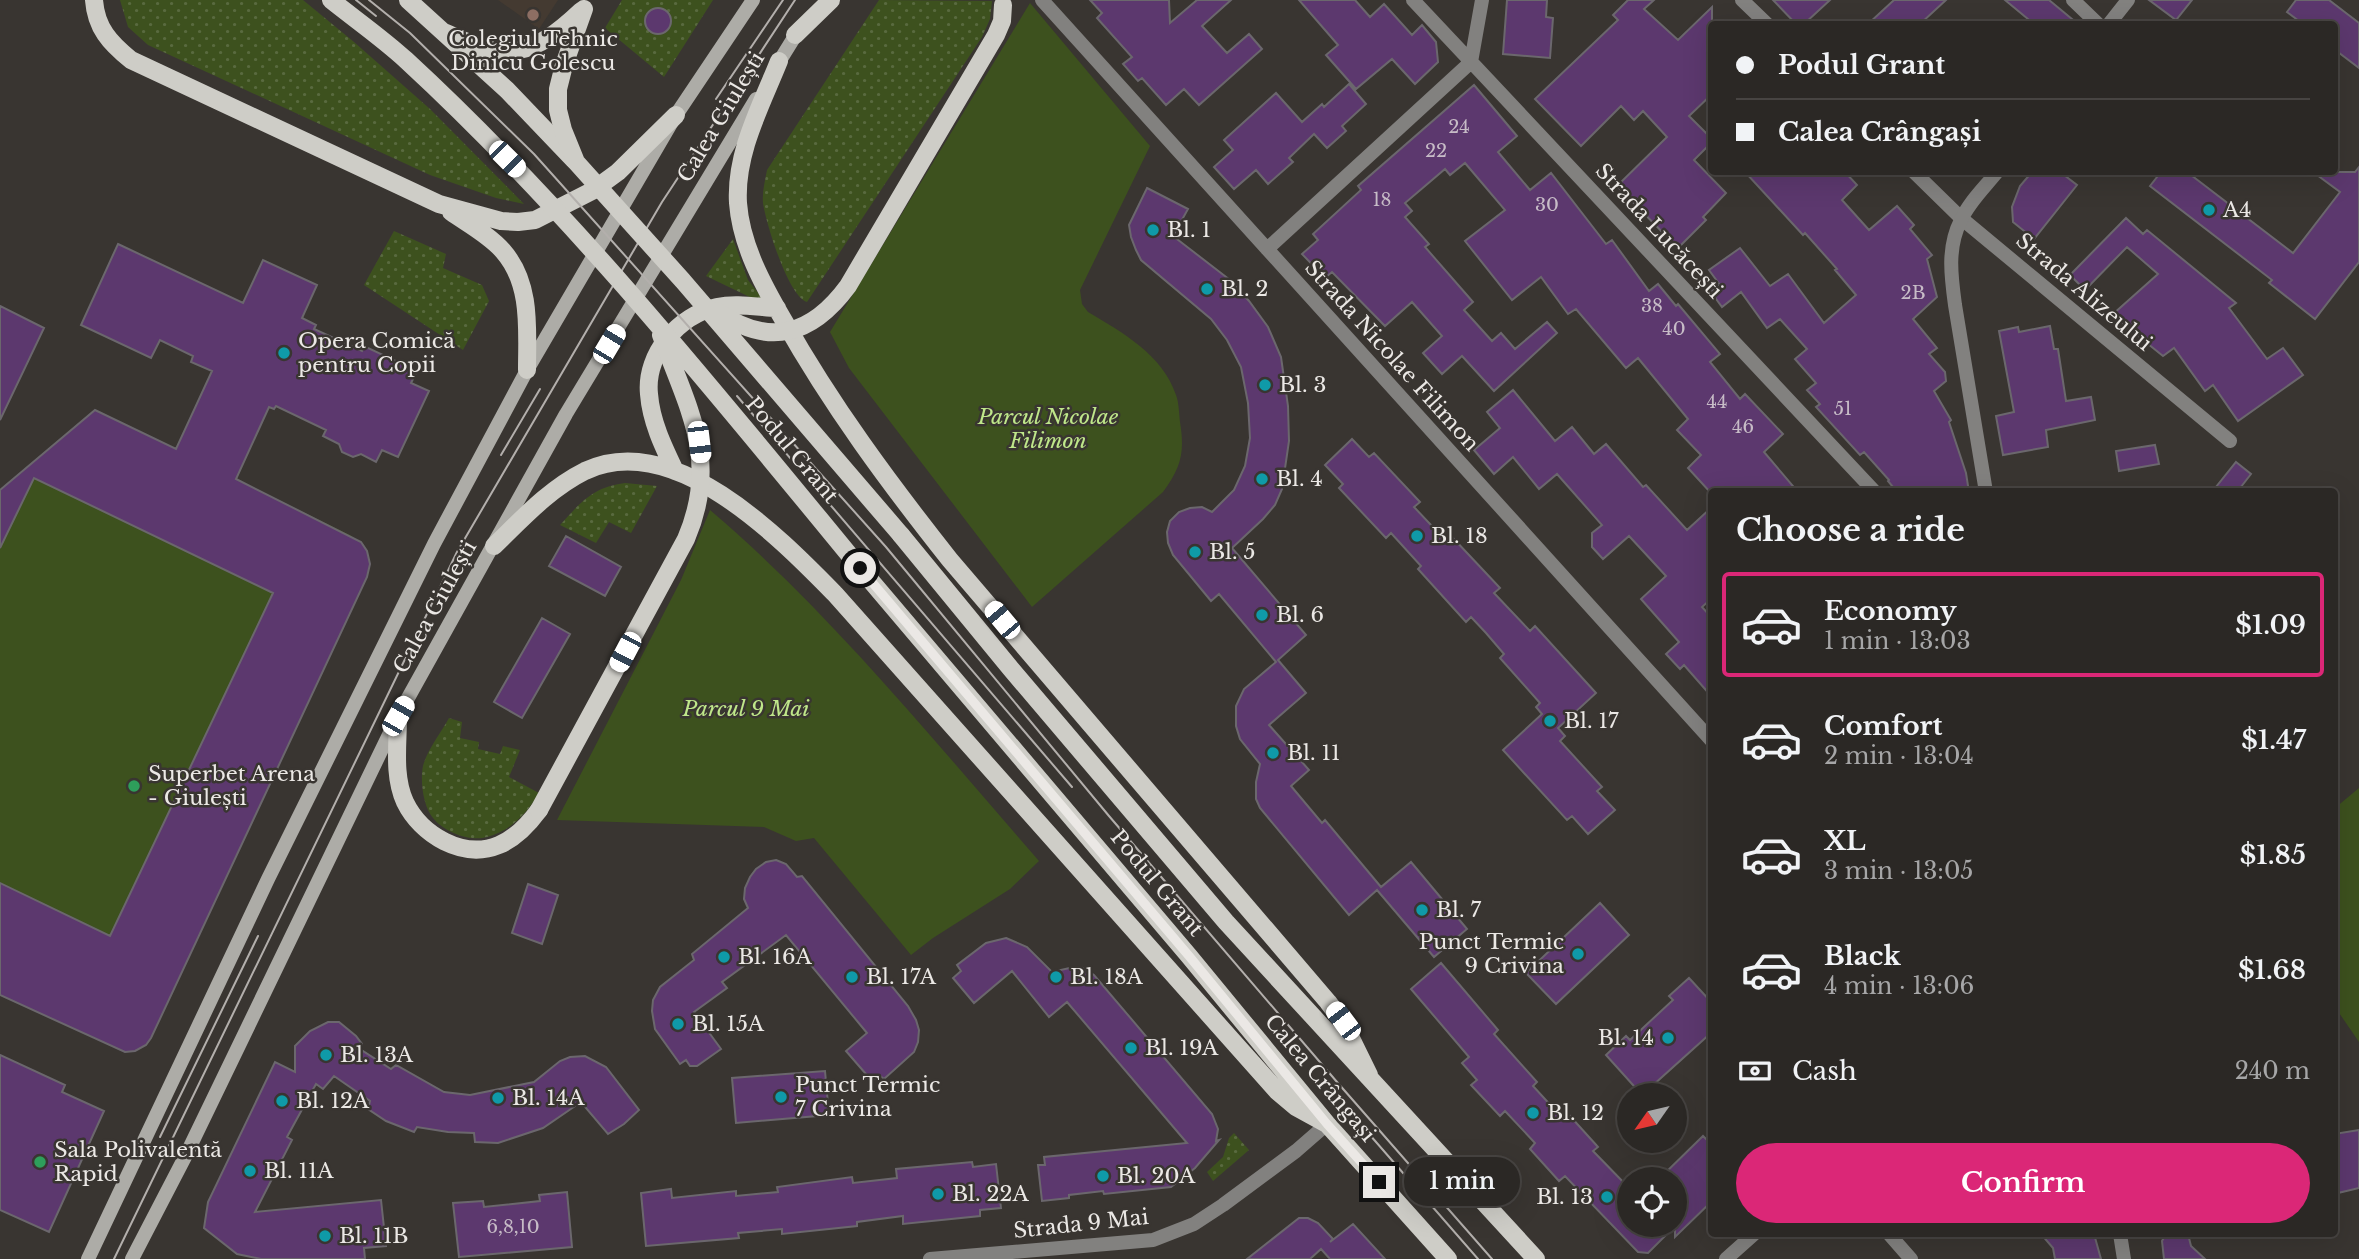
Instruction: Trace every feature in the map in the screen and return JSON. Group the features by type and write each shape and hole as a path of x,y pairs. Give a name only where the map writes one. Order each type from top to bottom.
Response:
{"main road":[{"path":"94,0 100,29 131,61 439,204 501,221 535,220 606,182 676,115"},
{"name":"Podul Grant","path":"331,0 403,57 470,121 657,321 860,568 1189,956"},
{"name":"Podul Grant","path":"408,0 507,90 683,281 901,535 1226,922"},
{"name":"Calea Giulești","path":"88,1259 311,792 434,544 527,370 676,115 753,0"},
{"name":"Calea Giulești","path":"132,1259 186,1155 398,716 566,414 779,61 819,0"},
{"path":"795,35 831,0"},
{"path":"683,281 729,320 755,330 794,330 829,311 848,286 996,35 1002,21 1003,3"},
{"path":"446,33 485,50 506,52 526,49 544,41 587,4"},
{"path":"576,162 558,110 558,89 587,4"},
{"path":"779,61 745,148 739,172 738,202 743,232 751,256 777,308 836,409 914,514 950,560 1328,1002 1343,1021 1369,1075"},
{"path":"439,204 491,240 502,251 516,273 526,306 527,370"},
{"path":"675,471 656,428 649,393 654,363 666,340 688,317 717,307 734,305 777,308"},
{"path":"398,716 400,786 412,813 426,830 451,844 482,850 516,836 529,824 686,540 699,503 702,476 699,442 657,321"},
{"path":"494,546 560,486 586,471 611,464 635,462 675,471 719,493 766,528 813,571 1277,1091 1296,1107 1327,1124"},
{"name":"Calea Crângași","path":"1226,922 1536,1259"},
{"name":"Calea Crângași","path":"1189,956 1327,1124 1448,1259"}],"street":[{"name":"Strada Nicolae Filimon","path":"1042,0 1708,737"},
{"name":"Strada Lucăcești","path":"1413,0 1871,488"},
{"path":"1267,249 1471,62 1482,0"},
{"path":"1742,0 1764,21"},
{"path":"2073,0 2095,21"},
{"path":"2111,21 2128,0"},
{"name":"Strada Alizeului","path":"1916,175 1961,218 2230,441"},
{"path":"1985,488 1951,274 1955,235 1961,218 1995,175"},
{"name":"Strada 9 Mai","path":"930,1259 1153,1240 1194,1224 1223,1205 1296,1151 1327,1124"},
{"path":"1726,1259 1751,1237"},
{"path":"1892,1237 1911,1259"},
{"path":"2120,1237 2124,1259"}],"shaded area":[{"name":"Colegiul Tehnic Dinicu Golescu","path":"498,0 558,0 539,29"}],"green space":[{"path":"120,0 303,0 430,109 524,204 496,198 430,175 148,45 128,27"},
{"path":"622,0 713,0 664,77 605,28"},
{"path":"879,0 992,1 990,19 982,37 807,302 793,287 768,226 763,199 767,170"},
{"name":"Parcul Nicolae Filimon","path":"1030,3 1150,146 1080,290 1082,304 1088,312 1140,346 1162,368 1177,398 1182,442 1178,467 1163,492 1032,607 849,368 830,332"},
{"path":"394,231 446,254 443,268 482,285 489,301 463,350 364,285"},
{"path":"733,239 748,280 763,299 758,301 706,276"},
{"name":"Superbet Arena - Giulești","path":"95,410 350,535 364,548 368,564 367,577 151,1038 141,1048 133,1051 119,1049 0,995 0,490"},
{"path":"625,483 657,486 631,533 609,522 596,543 560,525 596,492"},
{"name":"Parcul 9 Mai","path":"710,510 754,549 839,635 1039,861 1010,889 911,955 814,838 796,841 764,827 557,820 681,580"},
{"path":"449,718 462,722 460,738 479,742 478,749 500,754 503,746 520,750 509,777 539,793 518,820 496,834 480,838 458,835 438,823 427,807 422,786 423,766"},
{"path":"2359,788 2359,1042 2338,1011 2338,806"},
{"path":"1234,1133 1249,1150 1213,1181 1207,1172 1223,1157 1229,1138"}],"building":[{"path":"1090,0 1169,0 1170,23 1197,0 1231,0 1202,26 1227,53 1249,34 1262,49 1199,105 1184,89 1166,105 1142,78 1138,81 1123,64 1132,57 1097,18 1102,13"},
{"path":"1299,0 1355,0 1370,17 1384,4 1412,35 1422,25 1436,42 1438,62 1415,84 1392,59 1356,89 1326,55 1338,45"},
{"path":"1507,0 1547,0 1546,17 1553,18 1550,58 1503,54"},
{"path":"1628,0 1654,0 1644,9 1678,40 1712,7 1712,21 1708,21 1708,98 1689,116 1708,135 1708,146 1694,160 1726,193 1703,217 1706,220 1678,248 1617,186 1667,137 1643,111 1634,120 1621,106 1581,146 1535,99 1618,20 1613,15"},
{"path":"1773,0 1830,0 1807,21 1793,21"},
{"path":"1894,0 1946,0 1923,21 1871,21"},
{"path":"2005,0 2049,0 2074,21 2030,21"},
{"path":"2149,0 2192,0 2176,20"},
{"path":"2296,0 2329,0 2359,23 2359,68 2338,52 2338,21 2299,21 2287,12"},
{"path":"658,8 667,12 671,21 667,30 658,34 649,30 645,21 649,12"},
{"path":"1349,84 1366,104 1342,126 1346,131 1327,148 1314,134 1289,158 1293,162 1268,184 1256,170 1234,189 1214,167 1233,150 1224,140 1276,93 1302,122 1322,104 1324,107"},
{"path":"1474,85 1517,136 1498,152 1530,190 1551,173 1606,244 1612,240 1649,291 1658,284 1720,354 1710,362 1740,399 1745,394 1783,434 1764,452 1795,488 1708,490 1688,468 1701,455 1677,430 1688,419 1638,358 1626,368 1576,309 1568,314 1541,277 1512,300 1465,241 1505,210 1465,163 1450,175 1445,169 1405,203 1412,211 1405,217 1429,244 1425,247 1473,302 1464,310 1492,341 1501,333 1515,349 1547,322 1557,333 1494,391 1462,356 1442,374 1423,353 1442,336 1412,302 1385,326 1332,272 1325,278 1302,254 1318,240 1313,234 1361,190 1358,186"},
{"path":"2359,167 2359,262 2315,319 2269,283 2272,280 2150,186 2159,175 2191,175 2293,253 2340,192 2317,175 2355,172"},
{"path":"1748,175 1848,175 1857,185 1842,200 1869,230 1897,206 1914,225 1910,229 1932,255 1927,259 1937,297 1913,319 1937,348 1929,354 1945,372 1946,381 1934,391 1951,420 1949,422 1968,488 1894,488 1864,452 1860,455 1816,407 1820,404 1807,390 1816,383 1795,359 1807,349 1780,319 1767,328 1741,292 1722,307 1711,292 1720,285 1709,270 1740,248 1770,286 1788,274 1824,323 1856,295 1835,270 1837,269 1805,233 1803,235"},
{"path":"2029,175 2064,175 2077,185 2034,239 2013,222 2012,207 2020,186"},
{"path":"1147,188 1188,209 1173,236 1230,280 1249,301 1268,327 1281,357 1288,406 1289,441 1282,489 1275,505 1232,548 1306,635 1278,660 1306,693 1269,725 1309,770 1291,786 1322,823 1325,820 1381,887 1411,862 1467,929 1434,957 1377,890 1349,915 1260,808 1256,799 1260,764 1240,739 1236,726 1236,706 1244,689 1276,662 1219,594 1211,601 1173,555 1167,532 1170,521 1179,512 1202,507 1212,512 1234,490 1245,466 1250,438 1248,403 1241,367 1227,340 1211,319 1141,260 1136,250 1129,225"},
{"path":"2126,218 2143,234 2147,230 2236,303 2229,308 2267,359 2283,348 2303,375 2238,421 2213,385 2205,391 2174,348 2163,356 2112,315 2158,274 2127,247 2085,290 2070,275"},
{"path":"118,244 243,303 263,260 317,285 302,318 316,325 314,329 362,351 364,346 417,371 411,383 429,391 398,457 382,450 376,462 361,454 353,457 342,452 339,444 323,436 326,430 276,406 274,409 269,407 236,479 361,542 367,551 370,564 367,577 151,1038 146,1045 135,1051 125,1052 0,995 0,883 110,936 273,593 34,478 0,548 0,490 95,410 176,449 212,371 191,362 193,356 160,340 151,358 81,325"},
{"path":"0,306 44,328 0,420"},
{"path":"2050,326 2054,349 2058,349 2066,401 2091,397 2095,420 2046,430 2048,447 2003,455 1996,416 2014,412 1999,331 2018,327 2019,332"},
{"path":"1513,390 1555,441 1572,427 1594,454 1606,444 1643,487 1646,485 1687,530 1708,511 1708,602 1702,607 1708,614 1708,692 1684,665 1680,669 1666,654 1679,642 1641,599 1666,576 1629,536 1603,559 1592,547 1592,533 1602,525 1557,474 1539,489 1513,457 1494,474 1474,450 1500,428 1487,412"},
{"path":"1352,439 1369,457 1374,453 1420,502 1414,507 1448,543 1453,538 1500,588 1494,593 1530,631 1535,626 1596,693 1558,728 1565,736 1560,741 1602,787 1597,791 1615,810 1588,834 1572,816 1567,820 1503,750 1542,714 1536,707 1540,703 1500,658 1504,654 1486,633 1471,617 1466,622 1418,569 1421,566 1391,533 1386,538 1339,488 1343,484 1325,465"},
{"path":"2155,445 2159,464 2119,471 2116,451"},
{"path":"2236,462 2251,474 2240,488 2215,488"},
{"path":"566,536 621,567 605,596 549,566"},
{"path":"542,618 570,634 522,718 494,702"},
{"name":"Bl. 17A","path":"776,860 786,864 797,877 802,876 908,1006 916,1020 919,1030 914,1052 884,1079 879,1075 872,1081 846,1051 867,1033 786,935 722,982 727,988 694,1012 721,1049 697,1066 690,1066 686,1060 680,1064 655,1029 653,1000 660,987 694,960 692,954 748,908 744,899 750,877 766,862"},
{"path":"528,884 558,895 542,944 512,933"},
{"name":"Punct Termic 9 Crivina","path":"1600,903 1629,935 1556,1004 1526,973"},
{"path":"1006,938 1027,947 1052,972 1074,967 1083,968 1094,975 1212,1114 1218,1129 1216,1141 1219,1140 1195,1168 1171,1187 1104,1194 1103,1191 1042,1201 1038,1165 1045,1165 1044,1157 1187,1143 1067,1002 1049,1017 1012,971 974,1003 953,978 961,971 957,965 986,943"},
{"path":"1441,963 1498,1030 1494,1034 1537,1082 1533,1086 1565,1121 1570,1116 1598,1147 1593,1151 1617,1176 1617,1230 1565,1176 1559,1181 1530,1149 1535,1143 1505,1111 1500,1116 1471,1085 1477,1080 1462,1063 1469,1057 1411,989"},
{"name":"Bl. 14","path":"1689,978 1708,999 1708,1036 1655,1083 1631,1083 1606,1055 1626,1036 1630,1040 1673,1000 1669,996"},
{"path":"328,1022 339,1022 356,1036 362,1044 360,1049 391,1069 396,1065 444,1092 470,1095 534,1082 560,1061 585,1056 606,1067 639,1110 608,1134 581,1102 543,1128 498,1143 475,1142 474,1133 417,1127 414,1132 386,1121 368,1109 370,1101 334,1076 323,1089 316,1084 287,1137 292,1140 255,1212 381,1200 386,1246 364,1248 365,1259 261,1259 237,1254 204,1228 208,1202 275,1062 295,1072 295,1046 310,1031"},
{"name":"Sala Polivalentă Rapid","path":"0,1055 65,1085 62,1092 104,1111 49,1232 0,1210"},
{"name":"Punct Termic 7 Crivina","path":"825,1071 829,1115 736,1123 732,1078"},
{"path":"2359,1130 2359,1188 2338,1193 2338,1133"},
{"path":"1703,1136 1708,1141 1708,1205 1687,1225 1687,1167 1671,1167"},
{"path":"972,1162 973,1167 996,1164 1001,1208 980,1210 980,1216 903,1224 903,1216 857,1222 857,1226 782,1234 782,1229 738,1233 739,1238 646,1246 641,1193 671,1189 672,1198 736,1191 736,1196 778,1192 777,1187 852,1177 853,1183 897,1178 896,1169"},
{"path":"567,1192 572,1247 459,1257 453,1203 483,1201 484,1207 540,1201 539,1195"},
{"path":"1299,1218 1308,1218 1318,1223 1333,1239 1330,1242 1353,1224 1385,1259 1330,1259 1321,1249 1310,1259 1247,1259"},
{"path":"1624,1237 1664,1237 1648,1253 1638,1252"},
{"path":"2044,1237 2095,1237 2101,1259 2055,1259 2053,1248"},
{"path":"2164,1237 2189,1237 2191,1246 2205,1259 2164,1259 2162,1241"}],"tram line":[{"path":"356,0 376,16"},
{"path":"369,0 410,33 534,154 886,547 1109,816 1492,1259"},
{"path":"716,99 783,0"},
{"path":"114,1259 457,552 662,202 795,0"},
{"path":"501,455 540,389"},
{"path":"737,396 1072,787"},
{"path":"160,1137 258,936"},
{"path":"1342,1103 1478,1259"}],"place":[{"name":"Colegiul Tehnic Dinicu Golescu","path":"533,15"},
{"name":"A4","path":"2209,210"},
{"name":"Bl. 1","path":"1153,230"},
{"name":"Bl. 2","path":"1207,289"},
{"name":"Opera Comică pentru Copii","path":"284,353"},
{"name":"Bl. 3","path":"1265,385"},
{"name":"Bl. 4","path":"1262,479"},
{"name":"Bl. 18","path":"1417,536"},
{"name":"Bl. 5","path":"1195,552"},
{"name":"Bl. 6","path":"1262,615"},
{"name":"Bl. 17","path":"1550,721"},
{"name":"Bl. 11","path":"1273,753"},
{"name":"Superbet Arena - Giulești","path":"134,786"},
{"name":"Bl. 7","path":"1422,910"},
{"name":"Punct Termic 9 Crivina","path":"1578,954"},
{"name":"Bl. 16A","path":"724,957"},
{"name":"Bl. 17A","path":"852,977"},
{"name":"Bl. 18A","path":"1056,977"},
{"name":"Bl. 15A","path":"678,1024"},
{"name":"Bl. 14","path":"1668,1038"},
{"name":"Bl. 19A","path":"1131,1048"},
{"name":"Bl. 13A","path":"326,1055"},
{"name":"Punct Termic 7 Crivina","path":"781,1097"},
{"name":"Bl. 14A","path":"498,1098"},
{"name":"Bl. 12A","path":"282,1101"},
{"name":"Bl. 12","path":"1533,1113"},
{"name":"Sala Polivalentă Rapid","path":"40,1162"},
{"name":"Bl. 11A","path":"250,1171"},
{"name":"Bl. 20A","path":"1103,1176"},
{"name":"Bl. 22A","path":"938,1194"},
{"name":"Bl. 13","path":"1607,1197"},
{"name":"Bl. 11B","path":"325,1236"}],"route":[{"path":"860,568 1189,956 1327,1124 1379,1182"}]}
